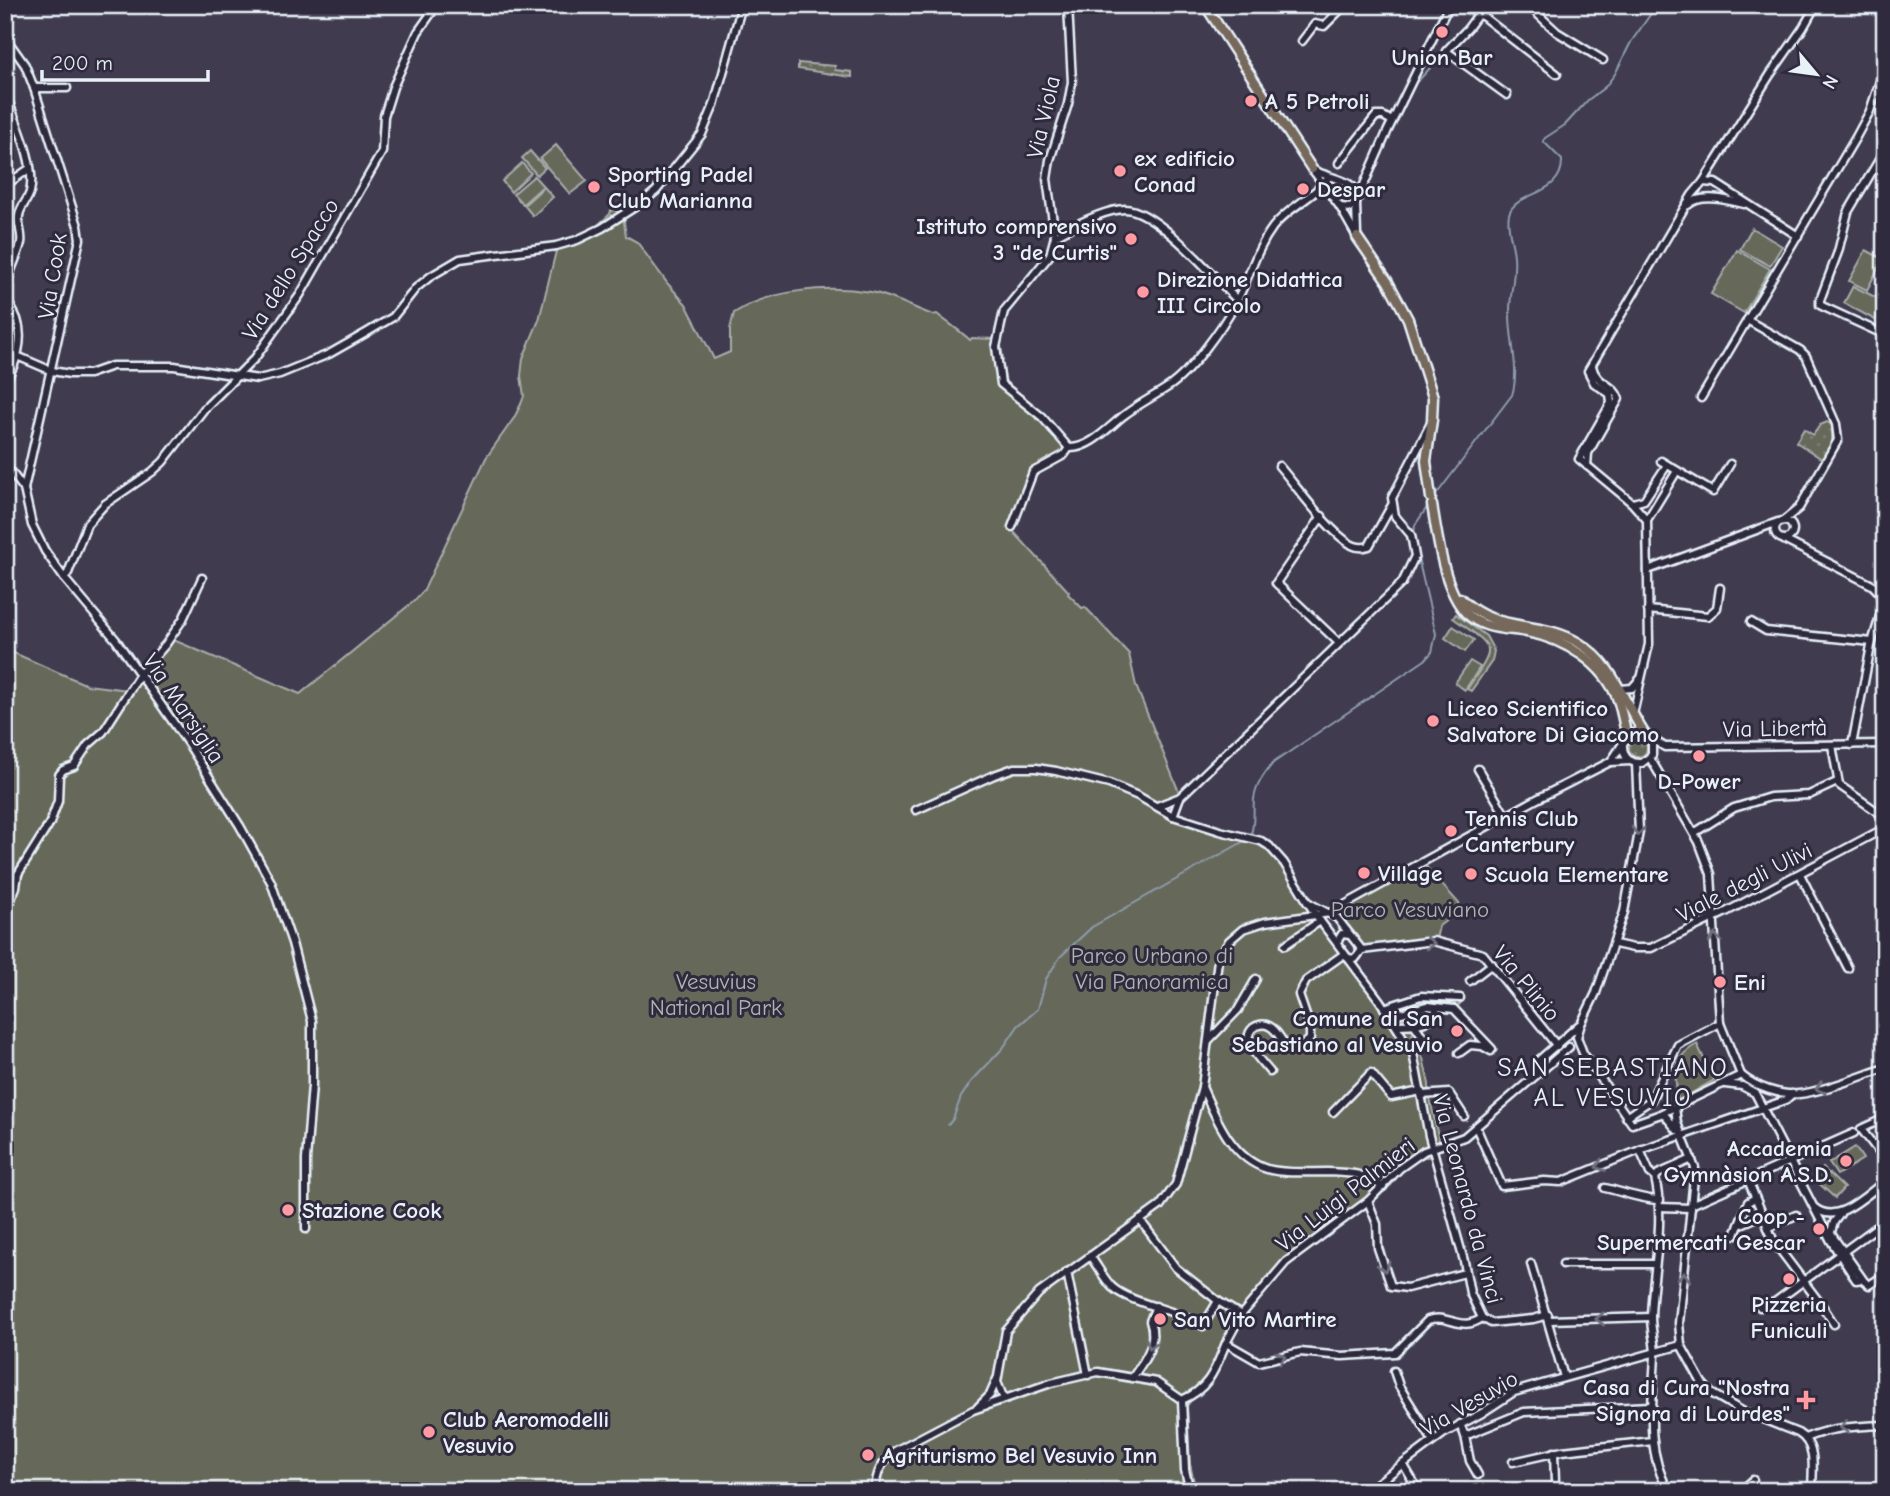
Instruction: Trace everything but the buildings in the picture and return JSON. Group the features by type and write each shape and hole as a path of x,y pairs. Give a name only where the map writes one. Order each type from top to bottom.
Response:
{"main road":[{"path":"1205,5 1312,169"},
{"path":"1357,237 1388,282 1408,319 1433,397 1426,461 1431,502 1446,575 1452,587 1466,612 1486,625 1544,636 1575,650 1588,660 1604,675 1612,688 1619,702 1627,737"},
{"path":"1452,587 1467,605 1489,619 1550,631 1579,643 1603,664 1621,689 1644,733"}],"street":[{"name":"Via dello Spacco","path":"64,578 86,524 105,504 152,472 204,409 255,358 300,295 382,152 384,116 393,87 418,32 437,5"},
{"path":"17,356 52,371 80,375 112,366 174,366 258,379 281,374 329,354 393,317 416,288 460,259 556,246 577,240 601,228 656,191 702,134 714,105 742,5"},
{"name":"Via Viola","path":"1055,236 1047,179 1072,82 1068,5"},
{"path":"1302,41 1315,24 1324,26 1345,5"},
{"path":"1340,207 1351,208 1357,201 1392,121 1449,5"},
{"path":"1468,5 1557,74"},
{"path":"1485,5 1446,51 1507,95"},
{"path":"1528,5 1557,32 1602,60"},
{"path":"1647,520 1632,503 1580,459 1612,398 1590,379 1588,371 1696,188 1703,182 1816,5"},
{"name":"Via Cook","path":"5,37 24,65 34,88 80,239 24,489"},
{"path":"1701,398 1870,111 1885,66"},
{"path":"34,88 67,88"},
{"path":"5,92 25,149 30,192 18,218 22,240 11,266 6,291 6,300 18,322 17,356 5,381"},
{"path":"1339,163 1376,117 1383,116 1392,121"},
{"path":"1885,150 1848,212 1838,252 1820,300 1824,307 1885,335"},
{"path":"5,182 10,182 29,169"},
{"path":"1312,169 1356,188 1357,237"},
{"path":"1312,169 1340,207 1357,237"},
{"path":"1332,197 1333,188 1344,182 1359,180 1368,174"},
{"path":"1012,527 1033,472 1064,455 1069,449 1082,446 1170,386 1183,374 1216,333 1237,300 1253,261 1275,224 1328,178"},
{"path":"1703,182 1715,183 1798,236"},
{"path":"1686,206 1694,199 1703,198 1748,206"},
{"path":"1069,449 1042,417 1001,384 996,347 1004,311 1049,256 1055,236 1101,215 1125,209 1137,212 1191,252 1237,300"},
{"path":"1747,320 1800,349 1806,356 1838,430 1836,445 1799,508 1789,538 1784,540"},
{"path":"1157,806 1180,797 1402,583 1415,556 1411,535 1395,516 1392,498 1432,420"},
{"path":"1632,503 1644,500 1664,463 1713,492 1730,464"},
{"name":"Via Marsiglia","path":"5,464 24,489 35,533 45,551 140,674 214,785 271,882 292,943 312,1021 306,1229"},
{"path":"1279,466 1322,516 1353,546 1369,546 1392,505"},
{"path":"1633,714 1649,644 1647,520 1677,471"},
{"path":"1650,492 1658,494 1658,500"},
{"path":"1776,535 1775,527 1799,508"},
{"path":"1322,516 1276,583 1338,642"},
{"path":"1781,521 1793,529 1801,549"},
{"path":"1648,570 1781,521"},
{"path":"1758,529 1776,535 1872,585 1882,593 1884,606 1872,642 1852,745"},
{"path":"5,914 16,887 18,874 50,822 58,801 59,775 63,770 74,766 88,745 103,732 140,674 166,645 183,619 202,578"},
{"path":"1648,610 1708,616 1717,608 1720,588"},
{"path":"1751,622 1766,631 1872,642"},
{"path":"1621,689 1632,688 1641,678"},
{"path":"1285,945 1308,927 1321,922 1330,913 1506,816 1611,762 1627,737 1635,732 1644,733 1652,740 1651,756 1694,833 1711,874 1720,1023 1741,1075 1749,1082 1762,1087 1792,1094 1804,1093 1885,1068"},
{"name":"Via Libertà","path":"1652,740 1665,747 1885,744"},
{"path":"1832,745 1837,782 1885,817"},
{"path":"1623,746 1624,755 1633,762 1639,832 1625,912 1591,1006 1581,1024 1577,1037 1579,1045 1633,1124 1663,1113 1741,1075"},
{"path":"1611,762 1646,761 1665,747"},
{"name":"Via Leonardo da Vinci","path":"916,810 1014,768 1056,771 1109,784 1173,816 1269,846 1284,863 1315,914 1384,1007 1413,1053 1432,1148 1470,1293 1482,1318 1491,1323 1548,1318 1651,1317"},
{"path":"1478,769 1506,816"},
{"path":"1694,833 1734,808 1770,797 1810,795 1837,782"},
{"path":"1173,816 1180,797"},
{"name":"Viale degli Ulivi","path":"1615,944 1651,948 1800,874 1885,828"},
{"path":"1800,874 1848,968"},
{"path":"1307,902 1330,913 1362,950"},
{"path":"974,1410 990,1395 998,1379 1006,1331 1039,1293 1160,1206 1176,1184 1202,1087 1218,960 1229,941 1243,929 1255,924 1330,913"},
{"path":"1331,935 1339,933 1343,925"},
{"path":"1337,942 1342,934 1350,935"},
{"name":"Via Plinio","path":"1270,1072 1248,1042 1249,1035 1261,1024 1268,1025 1275,1030 1285,1047 1292,1051 1310,1039 1310,1027 1299,995 1306,981 1346,956 1355,959 1362,950 1433,940 1483,954 1557,1046"},
{"path":"1470,981 1492,964"},
{"path":"1208,1041 1238,1010 1256,979"},
{"path":"1384,1007 1421,996 1460,998"},
{"path":"1390,1016 1427,1006 1454,1009 1492,1049 1491,1051 1482,1046 1470,1045"},
{"path":"1396,1025 1414,1024 1432,1018 1437,1007"},
{"path":"1459,1053 1470,1045 1472,1038 1468,1023"},
{"path":"1626,1117 1651,1100 1678,1045 1720,1023"},
{"path":"1414,1024 1423,1037"},
{"path":"1542,1070 1538,1061 1581,1024"},
{"path":"1557,1046 1579,1045"},
{"name":"Via Luigi Palmieri","path":"1226,1343 1241,1315 1286,1262 1368,1201 1400,1168 1424,1151 1464,1137 1569,1047"},
{"path":"1333,1112 1371,1073 1391,1097 1448,1093 1464,1116"},
{"path":"1724,1084 1742,1086 1755,1093 1813,1207 1841,1253 1862,1279 1869,1284 1885,1275"},
{"path":"1202,1087 1222,1132 1252,1163 1269,1170 1355,1172 1383,1187"},
{"path":"1755,1093 1762,1087"},
{"path":"1476,1127 1502,1185 1561,1182 1640,1150 1786,1100 1792,1094"},
{"path":"1675,1107 1677,1123 1695,1168 1679,1323 1681,1345 1702,1383 1711,1393 1742,1411 1805,1438 1812,1453 1812,1491"},
{"path":"1663,1113 1682,1136"},
{"path":"1885,1118 1861,1129 1885,1160"},
{"path":"1605,1188 1660,1204 1691,1206 1853,1133"},
{"path":"1640,1150 1650,1173 1655,1177 1660,1204 1651,1317 1655,1351 1651,1406 1653,1441 1659,1473 1670,1491"},
{"path":"1655,1177 1692,1159"},
{"path":"1748,1180 1774,1242 1834,1324"},
{"path":"1830,1236 1834,1222 1841,1212 1885,1181"},
{"path":"1735,1235 1748,1202 1755,1198"},
{"path":"1368,1201 1377,1224 1378,1248 1391,1286 1407,1288 1465,1273"},
{"path":"1813,1207 1828,1215 1841,1212"},
{"path":"1739,1225 1762,1215"},
{"path":"1768,1228 1796,1215"},
{"path":"1140,1220 1176,1268 1218,1301 1241,1315"},
{"path":"1760,1307 1775,1303 1885,1221"},
{"path":"1090,1256 1112,1287 1156,1306 1178,1312 1203,1326 1218,1301"},
{"path":"1531,1264 1564,1377"},
{"path":"1563,1264 1656,1264"},
{"path":"1067,1272 1088,1375"},
{"path":"1132,1378 1153,1343 1154,1332 1150,1321 1156,1306"},
{"path":"1182,1400 1196,1394 1211,1378 1226,1343 1259,1362 1300,1352 1342,1356 1389,1354 1395,1353 1428,1320 1443,1319 1463,1325 1472,1324 1482,1318"},
{"name":"Via Vesuvio","path":"1367,1491 1433,1441 1514,1392 1681,1345"},
{"path":"1394,1371 1399,1386 1433,1441"},
{"path":"875,1491 876,1476 884,1461 895,1451 974,1410 1051,1383 1098,1372 1156,1382 1182,1400"},
{"path":"998,1379 1004,1399"},
{"path":"1182,1400 1185,1470 1190,1491"},
{"path":"1465,1436 1524,1412 1651,1406"},
{"path":"1460,1424 1470,1461 1478,1475"},
{"path":"1805,1438 1819,1432 1851,1426 1885,1424"},
{"path":"1513,1462 1554,1452 1653,1441"},
{"path":"1882,1448 1885,1459"},
{"path":"1552,1491 1555,1482 1554,1452"},
{"path":"1403,1464 1416,1486"},
{"path":"1741,1491 1753,1480"}],"green space":[{"path":"798,63 835,66 835,70 852,72 852,77 798,69"},
{"path":"556,145 587,181 570,194 540,159"},
{"path":"530,151 545,168 537,175 522,158"},
{"path":"522,163 531,173 511,192 502,181"},
{"path":"534,176 543,186 523,204 513,194"},
{"path":"544,187 553,197 533,216 524,205"},
{"name":"Vesuvius National Park","path":"611,210 626,212 626,236 637,242 686,304 714,359 730,352 730,329 734,313 782,294 819,289 871,292 895,299 933,315 937,314 970,340 994,339 1001,346 1003,359 1000,360 1007,386 1069,446 1067,454 1044,468 1030,485 1013,531 1068,594 1082,608 1085,607 1129,654 1136,686 1179,792 1179,813 1187,818 1268,841 1293,869 1325,920 1391,1008 1423,999 1455,999 1460,1004 1456,1007 1446,1006 1446,1003 1429,1002 1393,1010 1397,1017 1415,1010 1416,1014 1424,1013 1423,1009 1433,1009 1433,1013 1427,1013 1429,1017 1419,1022 1419,1018 1403,1018 1401,1022 1406,1029 1414,1029 1420,1036 1415,1032 1412,1034 1423,1058 1429,1084 1440,1146 1436,1149 1439,1156 1424,1157 1402,1169 1392,1184 1373,1202 1357,1211 1278,1274 1242,1318 1214,1376 1187,1406 1190,1464 1196,1491 5,1491 5,649 87,685 128,690 169,638 300,694 424,590 486,458 521,404 524,396 521,376 523,358 539,320 558,243 586,236"},
{"path":"1752,228 1782,246 1770,266 1740,249"},
{"path":"1737,250 1770,269 1744,313 1711,294"},
{"path":"1866,250 1883,259 1867,290 1849,281"},
{"path":"1853,286 1885,302 1875,320 1844,303"},
{"path":"1827,422 1832,425 1832,443 1822,459 1796,442 1804,429 1813,435 1820,425"},
{"path":"1456,614 1486,636 1494,651 1492,661 1471,691 1467,689 1484,663 1488,648 1478,636 1453,618"},
{"path":"1453,626 1474,640 1465,652 1445,638"},
{"path":"1470,661 1480,667 1465,690 1455,683"},
{"path":"1638,739 1644,742 1647,748 1644,754 1638,757 1632,754 1629,748 1632,742"},
{"name":"Parco Vesuviano","path":"1423,863 1463,908 1439,926 1436,939 1363,948 1336,913"},
{"path":"1697,1044 1714,1080 1678,1101 1678,1061"},
{"name":"Accademia Gymnàsion A.S.D.","path":"1855,1147 1863,1159 1837,1175 1829,1163"},
{"path":"1823,1168 1844,1188 1835,1198 1813,1178"}],"waterway":[{"path":"1433,499 1512,395 1515,366 1510,308 1514,263 1509,214 1520,201 1555,181 1562,160 1543,141 1565,125 1588,100 1605,87 1615,74 1631,42 1657,5"},
{"path":"1413,84 1444,53"},
{"path":"1414,535 1415,525 1428,506"},
{"path":"1251,834 1255,794 1273,763 1425,660 1432,652 1436,634 1418,558"},
{"path":"948,1125 971,1082 1003,1048 1018,1026 1038,1009 1046,979 1060,957 1092,927 1248,839"}],"place":[{"name":"Union Bar","path":"1442,32"},
{"name":"A 5 Petroli","path":"1251,101"},
{"name":"ex edificio Conad","path":"1120,171"},
{"name":"Sporting Padel Club Marianna","path":"594,187"},
{"name":"Despar","path":"1303,189"},
{"name":"Istituto comprensivo 3 \"de Curtis\"","path":"1131,239"},
{"name":"Direzione Didattica III Circolo","path":"1143,292"},
{"name":"Liceo Scientifico Salvatore Di Giacomo","path":"1433,721"},
{"name":"D-Power","path":"1699,756"},
{"name":"Tennis Club Canterbury","path":"1451,831"},
{"name":"Village","path":"1364,873"},
{"name":"Scuola Elementare","path":"1471,874"},
{"name":"Eni","path":"1720,982"},
{"name":"Comune di San Sebastiano al Vesuvio","path":"1457,1031"},
{"name":"Accademia Gymnàsion A.S.D.","path":"1846,1161"},
{"name":"Stazione Cook","path":"288,1210"},
{"name":"Coop - Supermercati Gescar","path":"1819,1229"},
{"name":"Pizzeria Funiculi","path":"1789,1279"},
{"name":"San Vito Martire","path":"1160,1319"},
{"name":"Casa di Cura \"Nostra Signora di Lourdes\"","path":"1806,1400"},
{"name":"Club Aeromodelli Vesuvio","path":"429,1432"},
{"name":"Agriturismo Bel Vesuvio Inn","path":"868,1455"}],"district":[{"name":"SAN SEBASTIANO AL VESUVIO","path":"1613,1082"}],"park label":[{"name":"Parco Urbano di Via Panoramica","path":"1152,968"}]}
